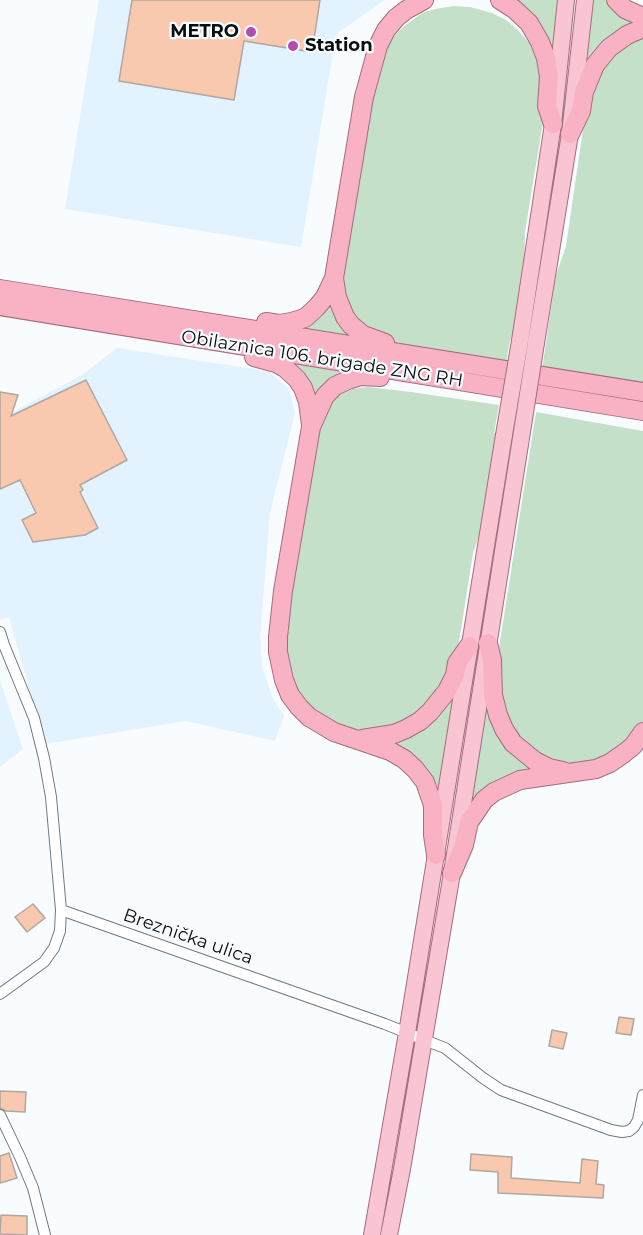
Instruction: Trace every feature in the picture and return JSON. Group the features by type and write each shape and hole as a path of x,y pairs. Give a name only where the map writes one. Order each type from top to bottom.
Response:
{"highway":[{"path":"311,427 308,402 297,379 276,363 237,352 221,333 239,321 279,324 305,318 325,297 334,278 364,97 378,46 386,30 396,18 424,0"},
{"path":"500,0 529,23 540,42 546,58 549,77 547,106 552,124"},
{"path":"616,0 625,9 643,17"},
{"path":"570,134 595,65 609,48 627,35 643,28"},
{"path":"334,278 340,308 351,325 363,335 417,356"},
{"name":"Obilaznica 106. brigade ZNG RH","path":"0,289 418,375 643,411"},
{"name":"Obilaznica 106. brigade ZNG RH","path":"4,308 417,356 643,392"},
{"path":"418,375 361,376 335,386 325,396 311,427 283,591 278,637 279,659 284,680 290,694 309,717 333,732 404,759 425,782 433,805 436,855"},
{"path":"609,387 643,385"},
{"path":"604,405 616,412 643,421"},
{"path":"488,643 492,660 493,695 498,716 513,743 535,761 549,768 571,772"},
{"path":"357,740 394,734 425,717 447,691 457,663 469,646"},
{"path":"452,873 464,845 469,822 484,800 505,786 520,780 596,769 623,754 633,746 643,732"}],"main road":[{"path":"528,342 566,0"},
{"path":"372,1235 469,646 570,134 585,0"},
{"path":"389,1235 397,1201 452,873 488,643 512,437"}],"street":[{"path":"0,632 34,718 45,758 51,797 61,910 60,931 54,948 44,962 0,994"},
{"name":"Breznička ulica","path":"61,910 423,1039 445,1048 501,1090 610,1130 622,1132 634,1127 638,1120 643,1095"},
{"path":"0,1115 33,1188 45,1235"}],"shaded area":[{"path":"99,0 385,0 336,34 301,247 65,209"},
{"path":"117,348 269,372 289,389 295,413 270,513 260,636 262,666 272,697 284,716 275,741 185,721 45,744 9,617 0,620 0,417 82,375"},
{"path":"0,680 23,749 0,767"}],"green space":[{"path":"512,0 562,0 555,60"},
{"path":"590,0 610,0 643,19 584,76"},
{"path":"454,6 470,7 492,13 506,20 518,30 530,44 538,60 542,80 543,122 525,232 524,274 514,340 510,340 506,363 400,345 367,333 357,326 339,287 367,111 383,53 403,27 422,13"},
{"path":"643,38 643,383 613,381 542,370 556,275 566,246 587,102 600,73 610,58 635,40"},
{"path":"328,297 357,340 289,326"},
{"path":"286,359 355,370 315,403"},
{"path":"367,387 499,405 494,433 498,435 483,523 473,553 457,655 452,671 409,725 360,736 301,704 283,652 315,431 327,406 339,395 353,389"},
{"path":"536,412 643,431 643,724 632,743 585,769 543,763 507,728 495,673"},
{"path":"457,691 438,800 383,740"},
{"path":"486,695 543,770 468,807"}],"building":[{"path":"132,0 320,0 312,52 244,41 234,100 119,81"},
{"path":"86,380 127,460 80,485 83,490 80,492 98,528 85,535 33,542 22,520 36,513 20,480 0,489 0,392 18,395 11,416"},
{"path":"33,904 45,918 27,932 15,917"},
{"path":"619,1017 634,1019 631,1035 616,1033"},
{"path":"552,1030 567,1033 563,1049 549,1046"},
{"path":"0,1091 26,1092 25,1112 6,1111 0,1108"},
{"path":"9,1153 17,1178 0,1183 0,1156"},
{"path":"471,1154 512,1157 511,1178 580,1183 582,1159 598,1161 596,1184 604,1185 603,1198 498,1193 498,1172 470,1170"},
{"path":"1,1215 27,1216 27,1235 0,1234"}],"place":[{"name":"METRO","path":"251,32"},
{"name":"Station","path":"293,46"}]}
